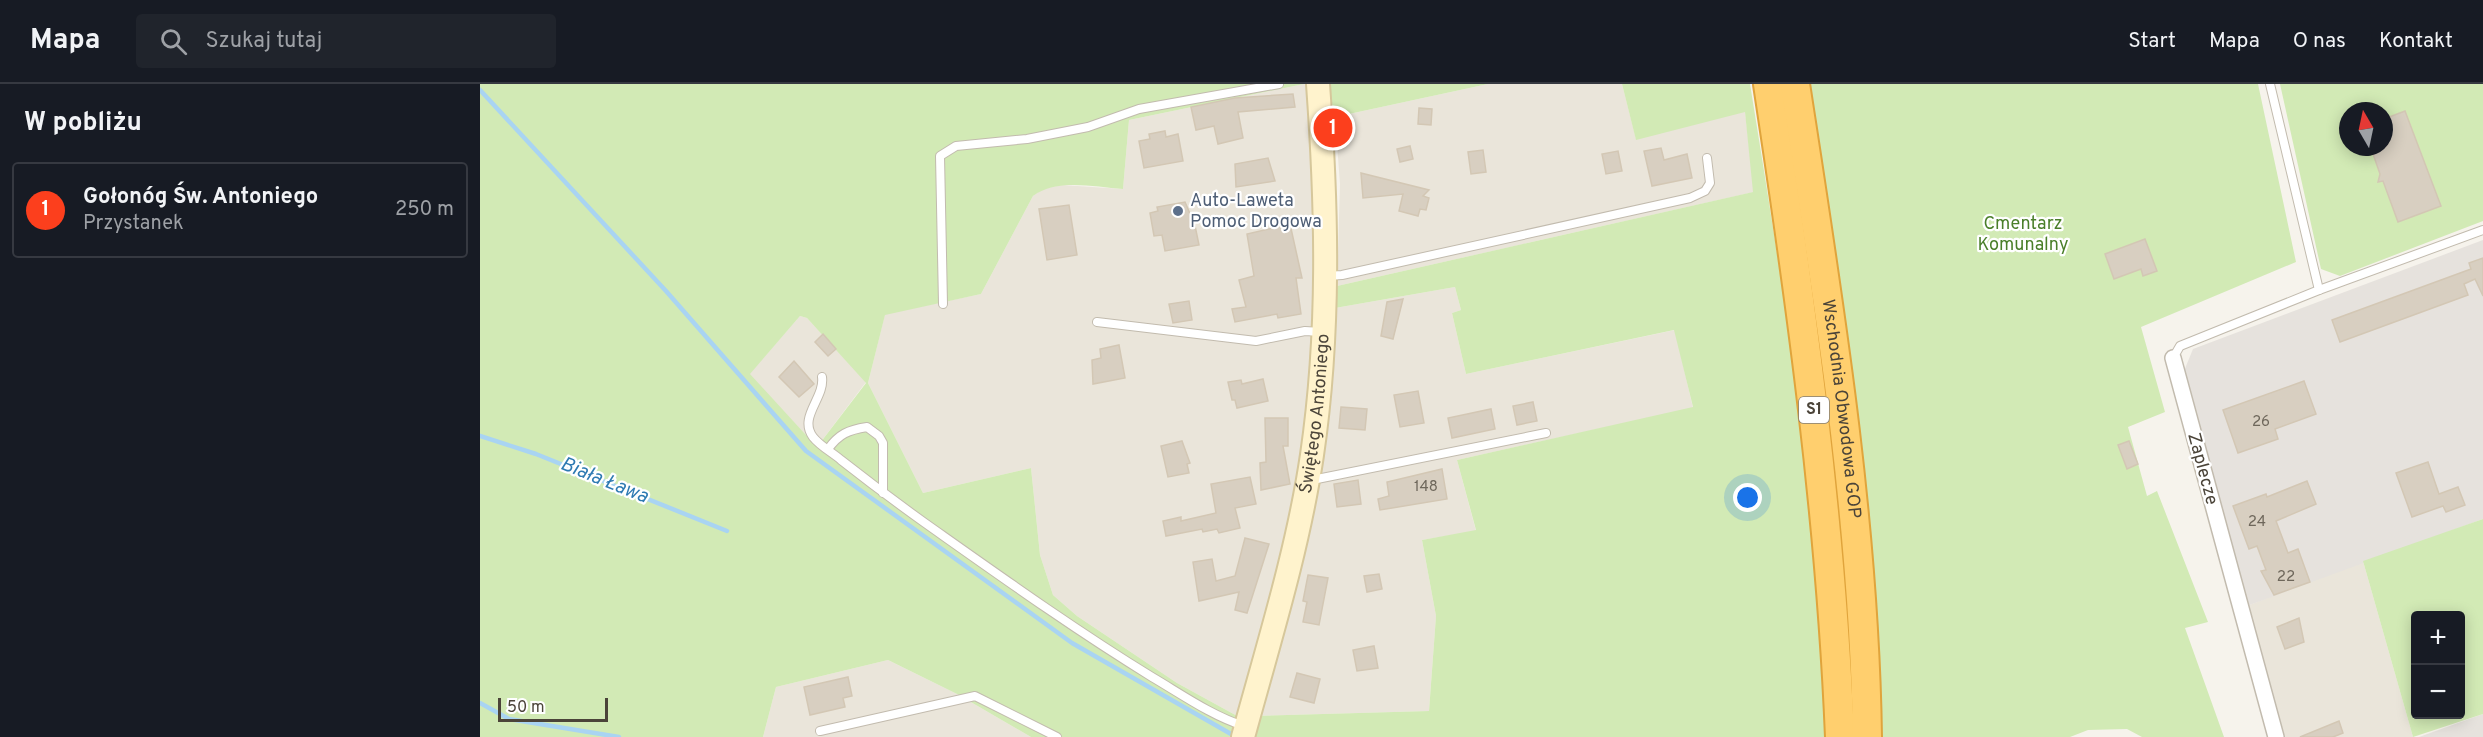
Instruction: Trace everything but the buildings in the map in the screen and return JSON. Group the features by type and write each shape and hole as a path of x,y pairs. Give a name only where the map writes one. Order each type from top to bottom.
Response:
{"highway":[{"name":"Wschodnia Obwodowa GOP","path":"1768,84 1807,341 1834,610 1840,737"},
{"name":"Wschodnia Obwodowa GOP","path":"1795,84 1836,347 1867,694 1867,737"}],"street":[{"name":"Świętego Antoniego","path":"1244,732 1278,610 1308,481 1323,333 1326,276 1325,184 1318,84"},
{"name":"Zaplecze","path":"2173,358 2276,737"}],"lane":[{"path":"943,304 940,156 956,146 1027,139 1088,127 1139,109 1279,84"},
{"path":"2270,84 2319,290"},
{"path":"1326,276 1342,275 1690,198 1705,191 1710,183 1707,158"},
{"name":"Zaplecze","path":"2173,358 2180,346 2319,290 2483,231"},
{"path":"1097,321 1256,340 1305,331 1323,333"},
{"path":"822,377 823,383 809,416 809,427 813,437 883,493 1107,649 1231,722 1244,732"},
{"path":"828,449 837,436 850,430 867,427 879,436 883,443 883,493"},
{"path":"1308,481 1546,433"},
{"path":"820,731 975,696 1057,737"}],"shaded area":[{"path":"1310,84 1316,186 1313,320 1304,460 1239,717 1177,683 1077,616 1053,595 1040,555 1031,468 923,493 868,383 885,314 981,294 1033,196 1042,189 1062,185 1123,189 1129,120"},
{"path":"1488,84 1622,84 1636,139 1745,111 1754,192 1337,286 1340,184 1335,117"},
{"path":"2483,240 2483,519 2247,606 2184,371 2193,349"},
{"path":"1455,287 1461,310 1452,313 1466,374 1675,330 1693,408 1457,460 1476,531 1422,540 1436,616 1429,711 1255,716 1290,609 1323,458 1335,308"},
{"path":"800,316 807,318 866,382 817,447 749,374"},
{"path":"2363,561 2413,737 2285,737 2247,606"},
{"path":"888,660 957,694 1031,737 763,737 776,687"},
{"path":"2483,714 2483,737 2419,737"}],"green space":[{"path":"480,84 1304,84 1129,120 1123,189 1064,185 1043,190 1033,196 981,294 885,315 868,383 923,493 1031,468 1040,555 1053,595 1077,616 1177,683 1239,717 1233,737 1031,737 957,694 888,660 776,687 763,737 480,737","holes":["800,316 807,318 866,383 817,447 750,374"]},
{"path":"1328,84 1488,84 1335,117"},
{"path":"1622,84 1750,84 1800,409 1818,573 1828,737 1251,737 1255,716 1429,711 1436,616 1422,540 1476,530 1457,460 1693,407 1674,330 1466,374 1452,313 1461,310 1455,287 1335,308 1337,286 1753,192 1745,112 1636,140"},
{"name":"Cmentarz Komunalny","path":"1810,84 2258,84 2296,262 2141,327 2165,412 2128,427 2147,496 2157,491 2208,622 2185,628 2224,737 2142,737 2127,729 2088,730 2070,737 1879,737 1851,380"},
{"path":"2280,84 2483,84 2483,221 2340,276 2321,269"},
{"path":"2483,519 2483,714 2413,737 2363,561"}],"waterway":[{"path":"480,90 666,291 806,451 1072,643 1231,734"},
{"name":"Biała Ława","path":"480,436 536,454 727,531"},
{"path":"480,703 509,719 619,737"}],"place":[{"name":"Gołonóg Św. Antoniego","path":"1333,128"},
{"name":"Auto-Laweta Pomoc Drogowa","path":"1178,211"}]}
